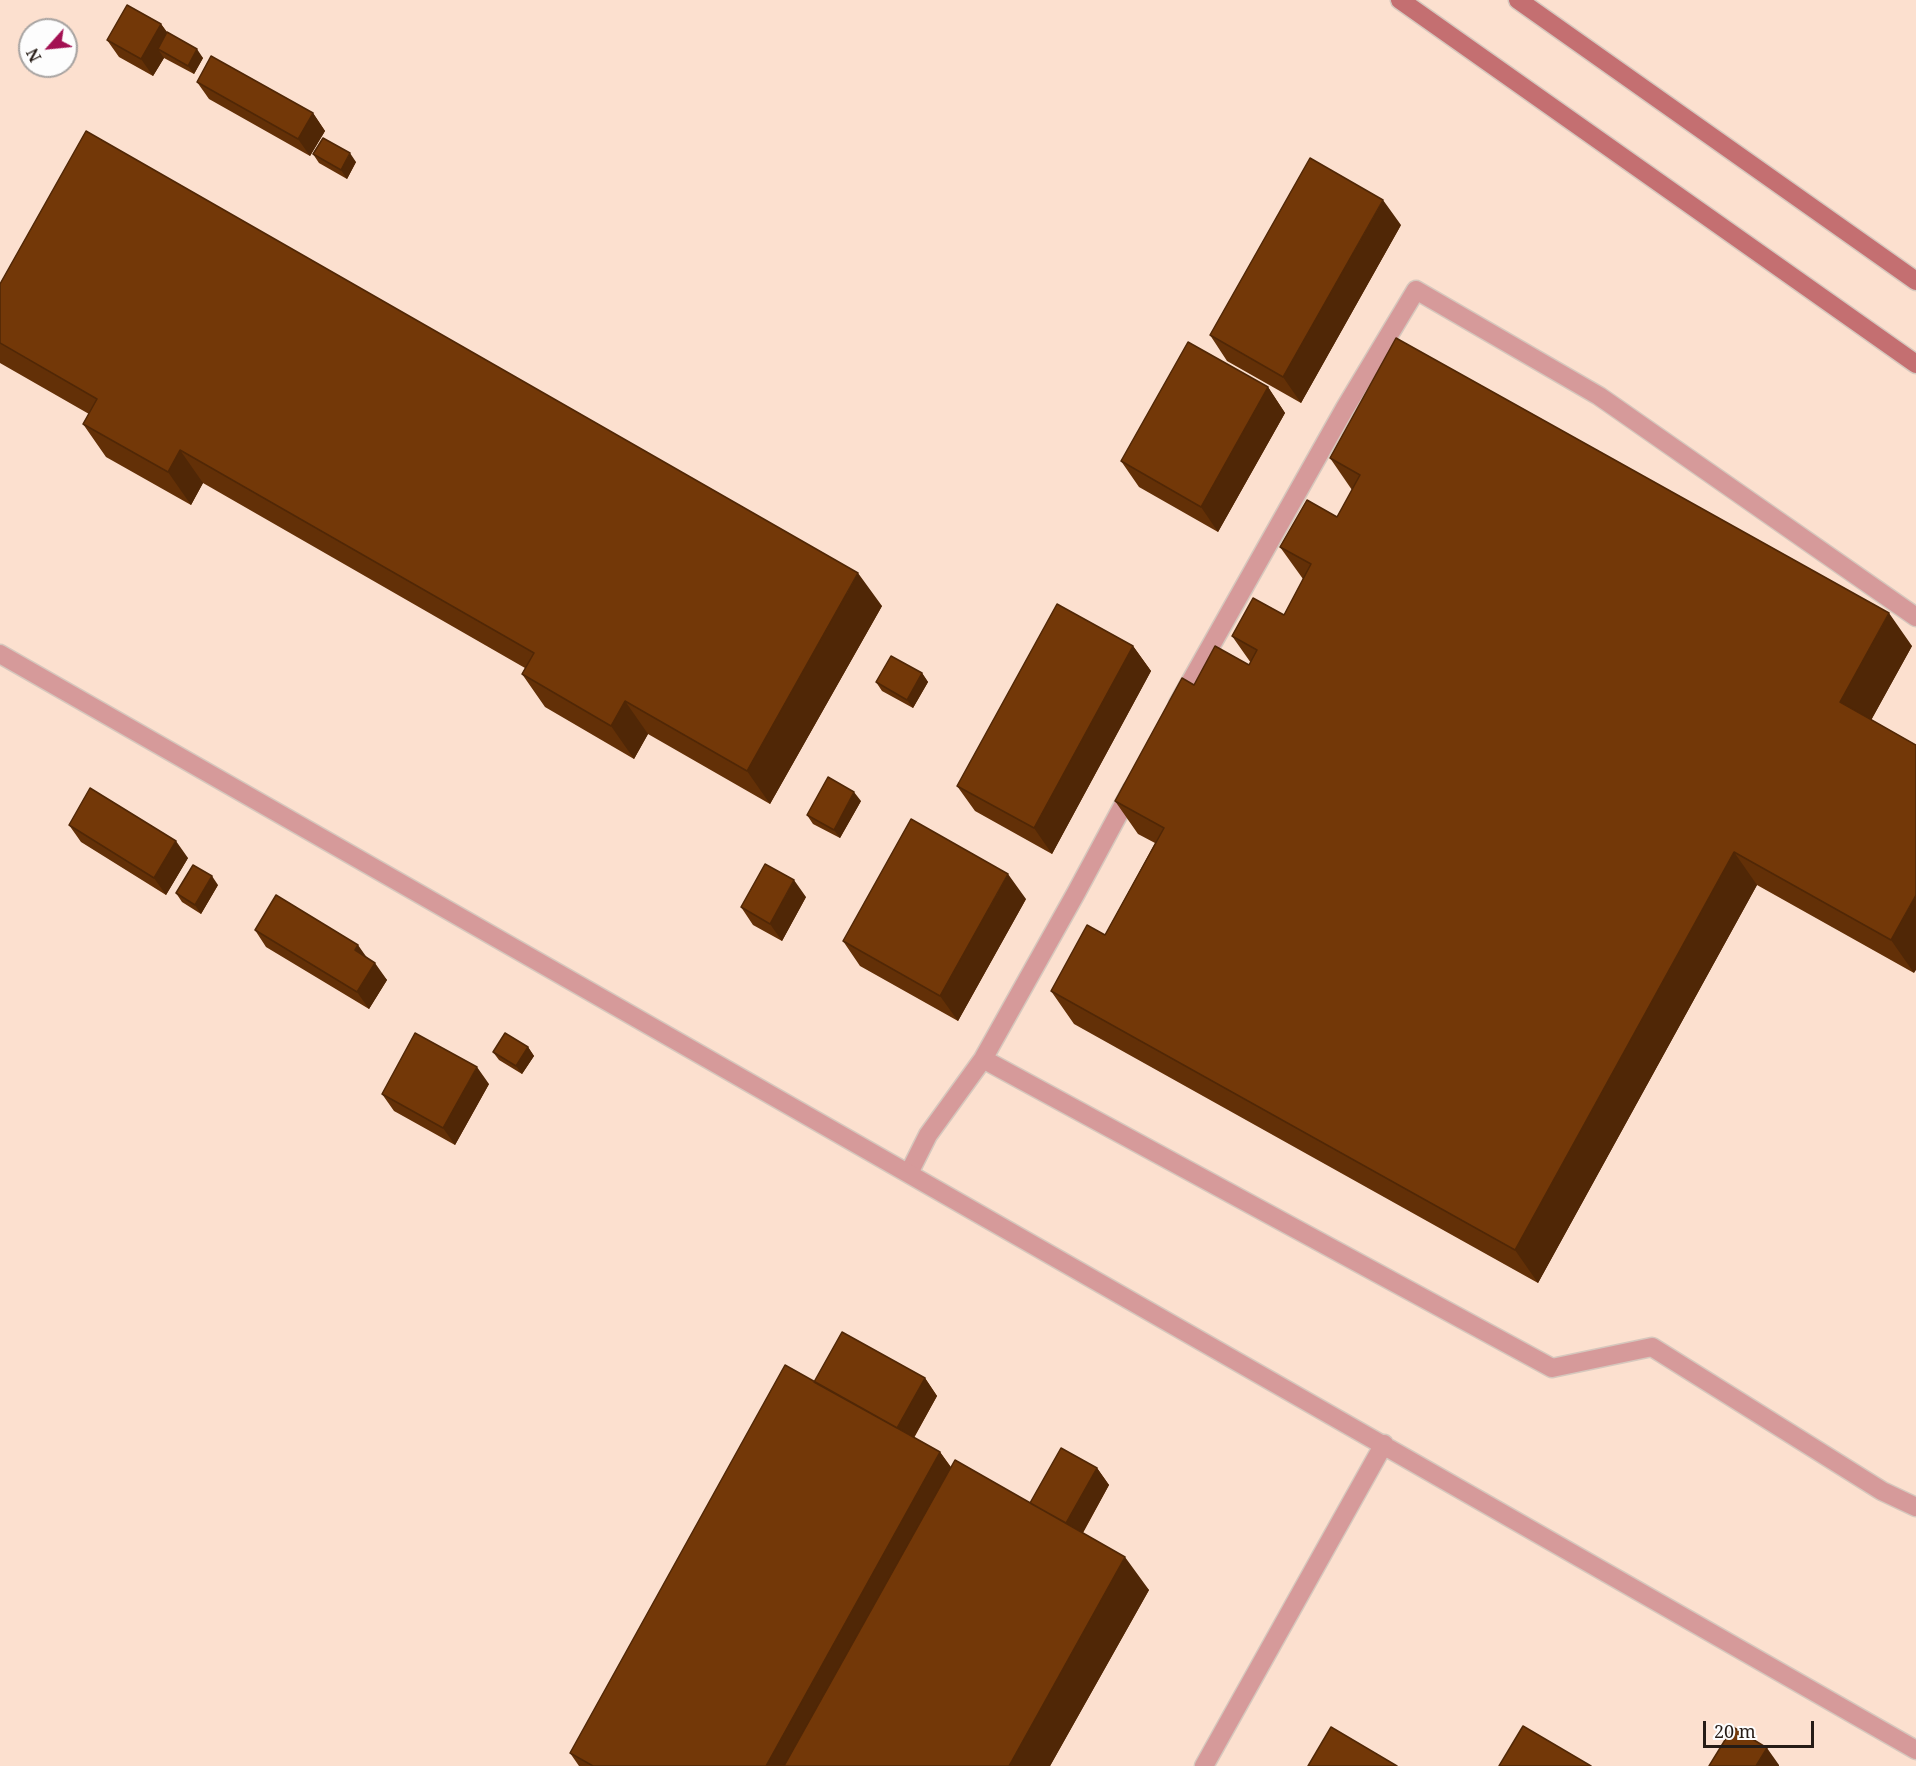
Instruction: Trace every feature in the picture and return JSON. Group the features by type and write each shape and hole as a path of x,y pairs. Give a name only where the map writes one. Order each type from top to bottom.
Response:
{"main road":[{"path":"1400,0 1916,364"},
{"path":"1518,0 1916,281"}],"street":[{"path":"1172,716 1345,408 1416,290 1599,396 1916,617"},
{"path":"0,654 1916,1749"},
{"path":"909,1173 928,1135 982,1059 1138,778"},
{"path":"982,1059 1551,1368 1652,1347 1882,1491 1916,1507"},
{"path":"1204,1766 1384,1444"}],"shaded area":[{"path":"0,0 1916,0 1916,1766 0,1766"}],"building":[{"path":"127,5 161,24 141,59 107,40"},
{"path":"167,32 197,49 188,66 158,49"},
{"path":"211,56 313,113 298,139 197,82"},
{"path":"86,131 858,573 747,771 625,701 611,726 522,674 534,653 180,450 168,472 83,424 97,399 0,343 0,284"},
{"path":"323,138 350,153 341,170 313,154"},
{"path":"1310,158 1383,200 1283,377 1210,335"},
{"path":"1396,338 1889,613 1840,702 1916,745 1916,895 1891,940 1734,852 1515,1250 1051,991 1087,925 1105,935 1164,828 1115,801 1182,678 1194,685 1215,646 1249,665 1257,650 1232,636 1253,598 1284,615 1311,564 1280,547 1307,500 1337,517 1360,475 1330,458"},
{"path":"1188,342 1268,387 1201,507 1121,461"},
{"path":"1057,604 1133,646 1034,828 957,786"},
{"path":"891,656 922,673 907,700 876,682"},
{"path":"828,777 854,792 834,830 807,815"},
{"path":"90,788 176,841 154,878 69,825"},
{"path":"911,819 1008,874 940,996 843,941"},
{"path":"765,864 794,880 770,924 741,907"},
{"path":"193,865 212,876 195,905 176,893"},
{"path":"276,895 358,945 355,950 375,963 357,992 255,930"},
{"path":"415,1033 477,1067 443,1128 382,1094"},
{"path":"505,1033 528,1047 516,1066 493,1052"},
{"path":"842,1332 925,1378 897,1428 814,1382"},
{"path":"785,1365 940,1452 766,1766 593,1766 570,1753"},
{"path":"1061,1448 1097,1468 1066,1523 1030,1503"},
{"path":"955,1460 1125,1557 1009,1766 784,1766"},
{"path":"1523,1726 1591,1766 1499,1766"},
{"path":"1331,1727 1397,1766 1308,1766"},
{"path":"1733,1727 1767,1748 1756,1766 1709,1766"}]}
